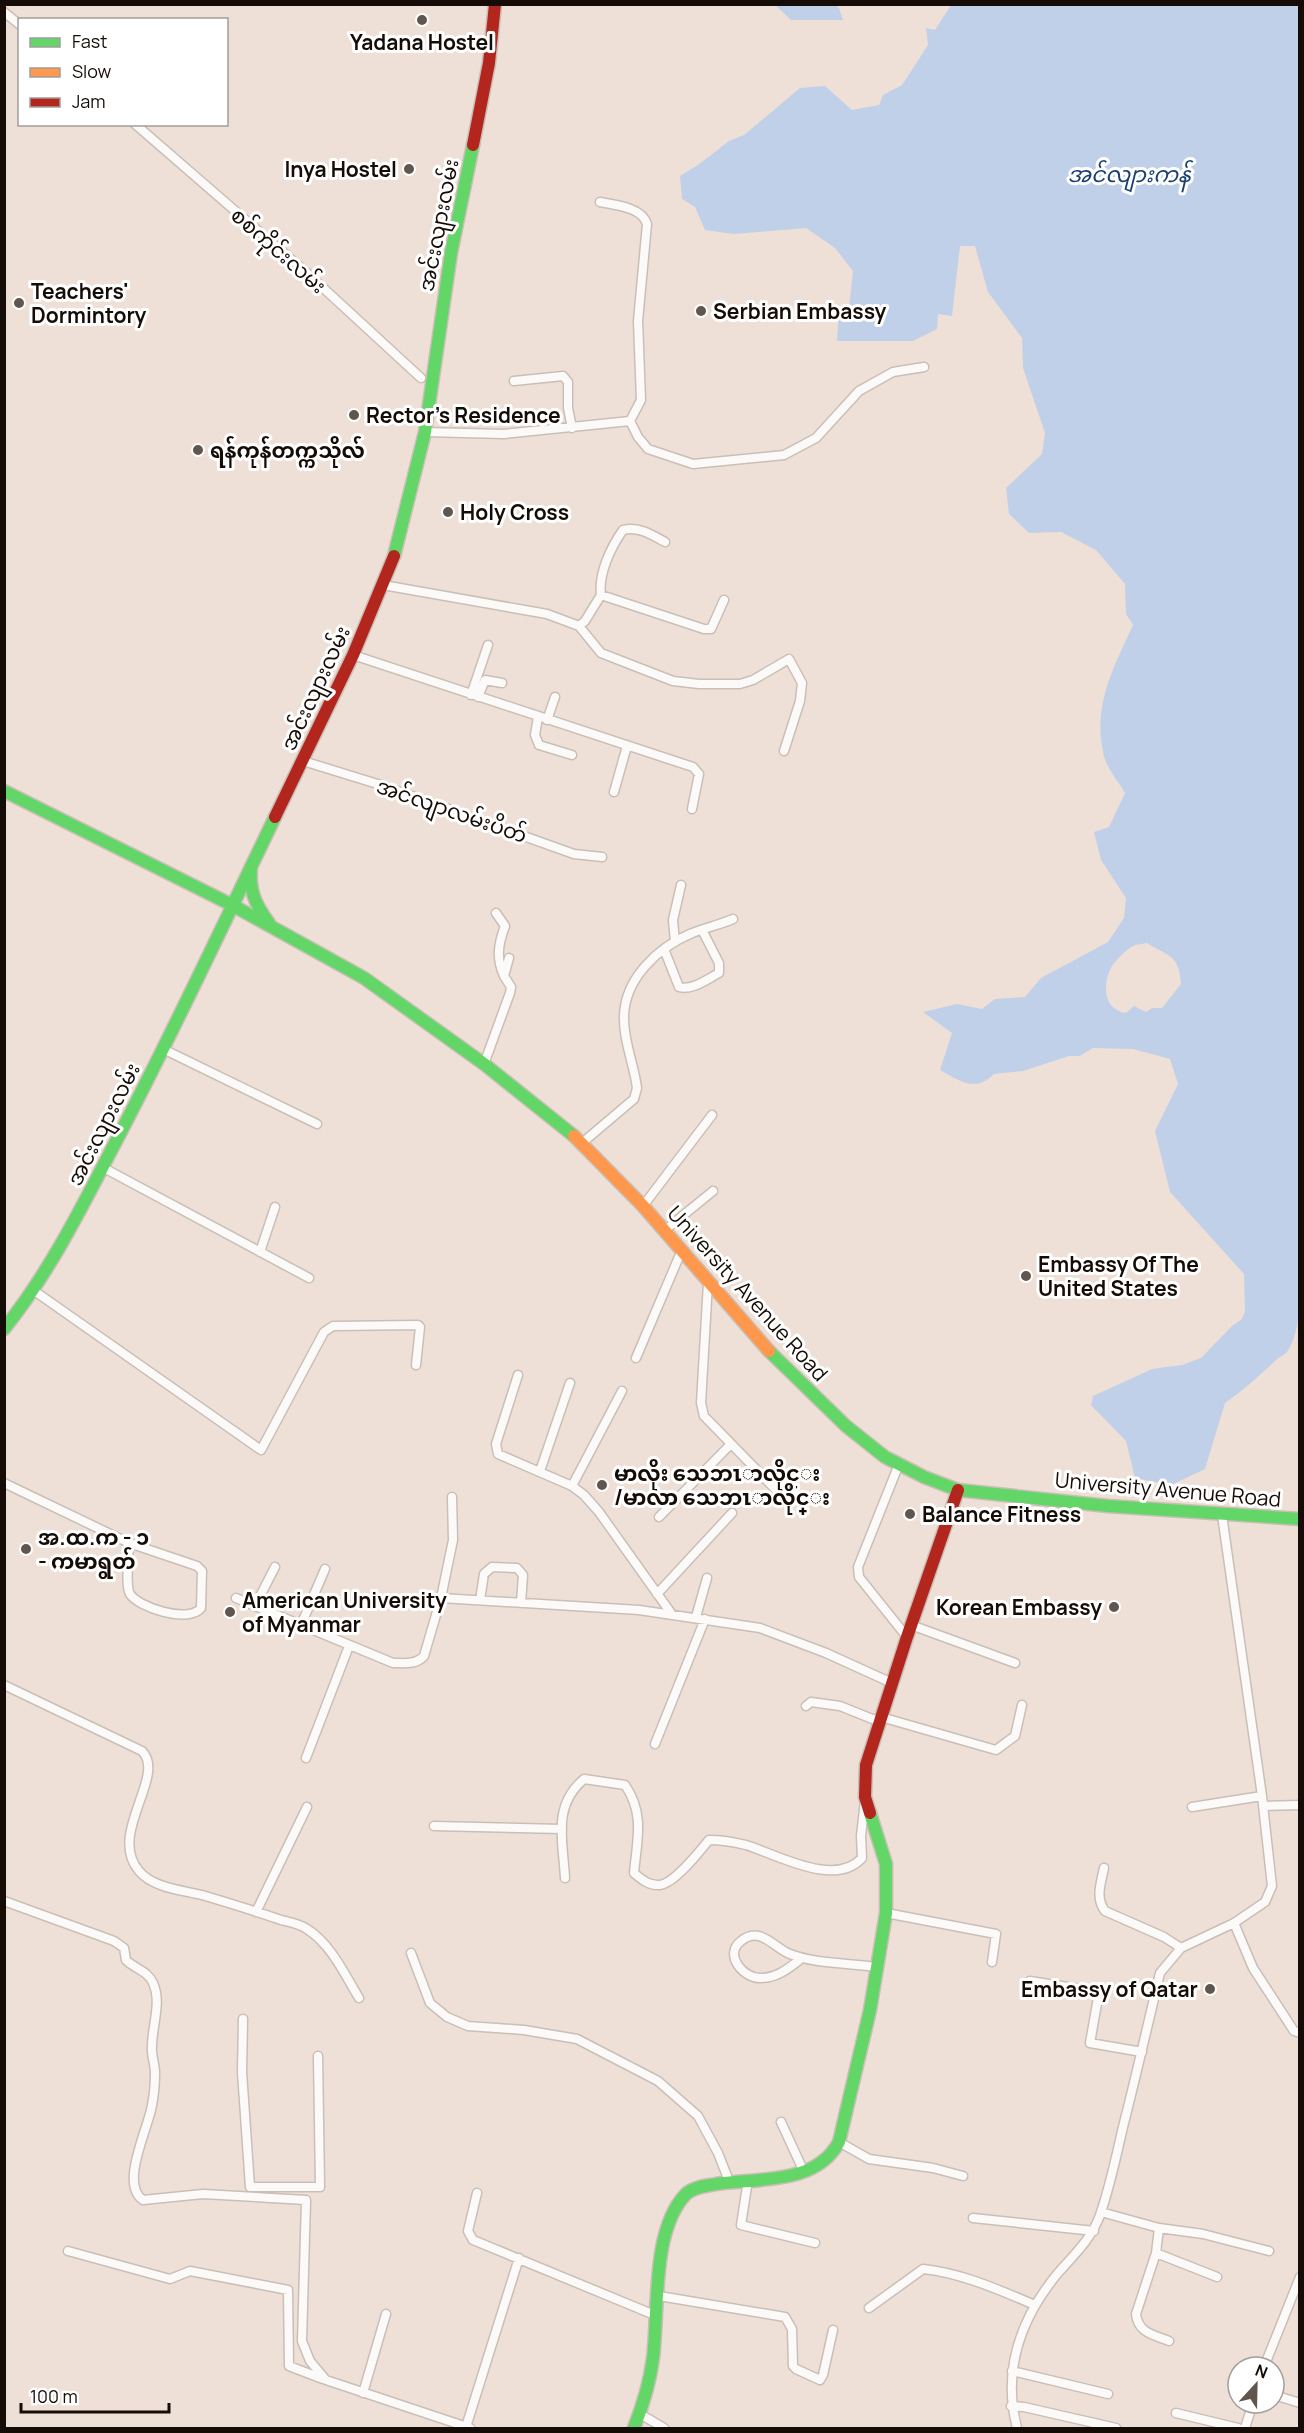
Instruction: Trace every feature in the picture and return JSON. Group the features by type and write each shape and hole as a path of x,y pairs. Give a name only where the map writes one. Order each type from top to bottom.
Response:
{"main road":[{"name":"အင်းလျားလမ်း","path":"4,1329 64,1242 164,1049 353,655 401,536 425,432 451,253 489,63 495,4"},
{"name":"University Avenue Road","path":"4,791 232,905 364,978 484,1064 582,1143 643,1206 759,1341 846,1426 885,1457 924,1477 958,1490 1108,1506 1299,1519"},
{"path":"251,867 249,885 251,898 272,927"},
{"path":"634,2428 640,2414 653,2360 663,2242 672,2216 687,2193 700,2187 729,2181 783,2177 804,2172 829,2159 839,2142 878,1967 886,1913 886,1864 865,1797 866,1765 958,1490"}],"street":[{"path":"4,12 18,23"},
{"name":"စစ်ကိုင်းလမ်း","path":"137,126 308,274 421,378"},
{"path":"600,202 637,212 645,219 646,224 638,321 641,400 630,421"},
{"path":"630,421 638,437 648,449 693,464 784,455 816,438 859,391 893,372 924,367"},
{"path":"514,381 563,376 568,381 568,408 572,428"},
{"path":"425,432 504,434 630,421"},
{"path":"579,626 585,621 601,595 600,588 606,565 615,541 623,530 631,528 642,530 666,542"},
{"path":"382,585 547,614 579,626 601,653 673,681 699,684 740,684 753,680 789,659 802,683 800,701 784,751"},
{"path":"601,595 704,629 711,629 724,600"},
{"path":"474,696 488,645"},
{"path":"353,655 693,767 699,774 692,809"},
{"path":"474,696 485,680 502,683"},
{"path":"547,720 555,697"},
{"path":"538,717 535,735 539,745 572,755"},
{"path":"614,792 627,746"},
{"name":"အင်လျာလမ်းပိတ်","path":"303,761 384,786 574,854 602,857"},
{"path":"675,942 673,920 681,885"},
{"path":"484,1064 511,987 499,965 498,950 505,926 496,913"},
{"path":"582,1143 634,1099 637,1088 624,1016 629,992 639,972 675,942 733,919"},
{"path":"664,949 679,987 685,989 719,973 719,963 702,930"},
{"path":"504,976 509,958"},
{"path":"164,1049 317,1124"},
{"path":"643,1206 712,1115"},
{"path":"102,1167 309,1278"},
{"path":"664,1232 713,1191"},
{"path":"260,1252 275,1207"},
{"path":"636,1358 681,1252"},
{"path":"708,1283 702,1403 704,1416 784,1498"},
{"path":"33,1290 261,1450 324,1332 333,1326 418,1325 420,1327 416,1365"},
{"path":"518,1375 496,1450 498,1454 572,1486 599,1512 671,1613"},
{"path":"540,1471 570,1383"},
{"path":"572,1486 622,1391"},
{"path":"659,1517 730,1444"},
{"path":"899,1464 858,1567 859,1577 907,1637"},
{"path":"4,1483 129,1543 197,1566 202,1571 199,1612 190,1616 176,1615 133,1597 128,1590 129,1543"},
{"path":"236,1598 393,1662 406,1663 420,1660 424,1656 441,1598 453,1540 452,1497"},
{"path":"657,1594 732,1513"},
{"path":"1017,2428 1011,2406 1012,2371 1018,2343 1029,2314 1044,2290 1094,2231 1101,2212 1142,2052 1160,1973 1181,1948 1234,1923 1265,1902 1272,1886 1263,1801 1222,1515"},
{"path":"255,1606 274,1567"},
{"path":"480,1600 484,1574 492,1567 517,1568 523,1575 521,1603"},
{"path":"301,1626 325,1569"},
{"path":"655,1744 700,1618 707,1578"},
{"path":"441,1598 671,1613 760,1628 826,1653 892,1683"},
{"path":"911,1625 1015,1663"},
{"path":"306,1758 349,1646"},
{"path":"4,1685 147,1755 150,1769 132,1824 130,1842 130,1860 141,1874 161,1885 256,1911 306,1928 325,1944 359,1998"},
{"path":"806,1706 811,1702 840,1706 996,1750 1015,1736 1022,1705"},
{"path":"565,1878 563,1808 571,1790 584,1779 625,1785 632,1796 639,1816 634,1873 646,1882 660,1885 671,1880 709,1840 726,1840 809,1867 835,1871 854,1866 862,1858 861,1836 865,1797"},
{"path":"1192,1807 1263,1801 1299,1805"},
{"path":"256,1911 307,1807"},
{"path":"434,1826 562,1829"},
{"path":"1104,1868 1099,1904 1105,1911 1164,1937 1181,1948"},
{"path":"4,1901 114,1941 124,1948 126,1960 131,1966 149,1975 155,1985 157,2010 152,2048 156,2072 152,2107 136,2160 134,2187 138,2196 143,2200 203,2194 306,2200 312,2196 312,2188"},
{"path":"886,1913 996,1934 992,1962"},
{"path":"1234,1923 1253,1968 1294,2031 1299,2033"},
{"path":"802,1958 776,1976 760,1978 748,1976 739,1969 735,1959 735,1948 741,1940 756,1935 765,1937 787,1953 802,1958 878,1967"},
{"path":"411,1953 430,2003 447,2017 468,2026 524,2030 578,2039 658,2081 698,2116 718,2153 729,2181"},
{"path":"1030,1981 1099,1992 1090,2043 1142,2052"},
{"path":"243,2019 242,2072 250,2187 320,2187 318,2056"},
{"path":"781,2122 804,2172"},
{"path":"839,2142 869,2159 933,2168 963,2176"},
{"path":"748,2180 741,2224 815,2242"},
{"path":"477,2193 468,2231 473,2240 657,2316"},
{"path":"306,2200 302,2341 309,2361 326,2380"},
{"path":"1101,2212 1159,2228 1203,2234 1269,2251"},
{"path":"973,2218 1094,2231"},
{"path":"1159,2228 1155,2253 1136,2314 1137,2323 1144,2331 1169,2341"},
{"path":"68,2251 170,2279 190,2271 288,2290 289,2366 468,2428 519,2258"},
{"path":"1155,2253 1217,2277"},
{"path":"869,2308 923,2269 941,2271 971,2280 1035,2305"},
{"path":"1269,2355 1299,2277"},
{"path":"659,2296 784,2317 792,2329 794,2366 820,2380 833,2330"},
{"path":"363,2393 386,2314"},
{"path":"1012,2371 1108,2394"},
{"path":"1011,2406 1116,2428"},
{"path":"1176,2413 1238,2428"},
{"path":"640,2414 664,2428"}],"water":[{"path":"775,5 836,5 843,20 791,20"},
{"name":"အင်လျားကန်","path":"951,5 1299,5 1300,1304 1298,1321 1288,1351 1225,1403 1205,1469 1171,1485 1135,1478 1126,1441 1091,1405 1093,1396 1152,1369 1182,1365 1201,1358 1232,1326 1242,1319 1245,1311 1244,1274 1170,1192 1155,1131 1178,1084 1170,1059 1133,1049 1093,1048 1080,1056 1069,1056 1023,1071 994,1074 980,1083 967,1083 940,1070 952,1033 923,1012 957,1004 982,1009 995,999 1025,997 1041,978 1108,942 1124,918 1126,898 1101,860 1094,832 1109,827 1125,793 1106,763 1101,718 1107,686 1133,625 1126,614 1125,584 1096,550 1061,532 1029,533 1009,514 1006,488 1042,454 1045,433 1023,368 1022,338 988,292 975,246 960,246 952,316 938,314 937,329 913,341 837,341 839,312 849,309 853,271 835,248 806,228 734,234 705,230 695,207 682,199 680,176 729,141 744,135 800,88 825,86 852,110 879,105 883,95 902,85 928,45 926,28 935,30","holes":["1147,943 1171,957 1178,967 1181,984 1162,1008 1152,1008 1146,1012 1134,1006 1126,1013 1118,1011 1113,1007 1107,995 1109,973 1121,955 1133,946"]}],"traffic: fast":[{"path":"394,556 425,432 451,253 473,145"},
{"path":"4,791 232,905 364,978 484,1064 574,1136"},
{"path":"4,1329 36,1286 89,1193 176,1023 275,817"},
{"path":"251,867 254,897 269,923"},
{"path":"769,1351 846,1426 885,1457 924,1477 958,1490 1108,1506 1300,1519"},
{"path":"634,2428 652,2367 662,2249 675,2209 686,2194 700,2187 801,2173 816,2166 829,2156 839,2142 870,2010 886,1913 886,1864 870,1813"}],"traffic: slow":[{"path":"574,1136 643,1206 769,1351"}],"traffic: jam":[{"path":"473,145 489,63 495,4"},
{"path":"275,817 353,655 394,556"},
{"path":"870,1813 865,1797 866,1765 958,1490"}],"place":[{"name":"Yadana Hostel","path":"422,20"},
{"name":"Inya Hostel","path":"409,169"},
{"name":"Teachers' Dormintory","path":"19,303"},
{"name":"Serbian Embassy","path":"701,311"},
{"name":"Rector's Residence","path":"354,415"},
{"name":"ရန်ကုန်တက္ကသိုလ်","path":"198,450"},
{"name":"Holy Cross","path":"448,512"},
{"name":"Embassy Of The United States","path":"1026,1276"},
{"name":"မာလိုး သေဘၤာလိုင္း /မာလာ သေဘၤာလိုင္း","path":"602,1485"},
{"name":"Balance Fitness","path":"910,1514"},
{"name":"အ.ထ.က - ၁ - ကမာရွတ်","path":"26,1549"},
{"name":"Korean Embassy","path":"1114,1607"},
{"name":"American University of Myanmar","path":"230,1612"},
{"name":"Embassy of Qatar","path":"1210,1989"}]}
